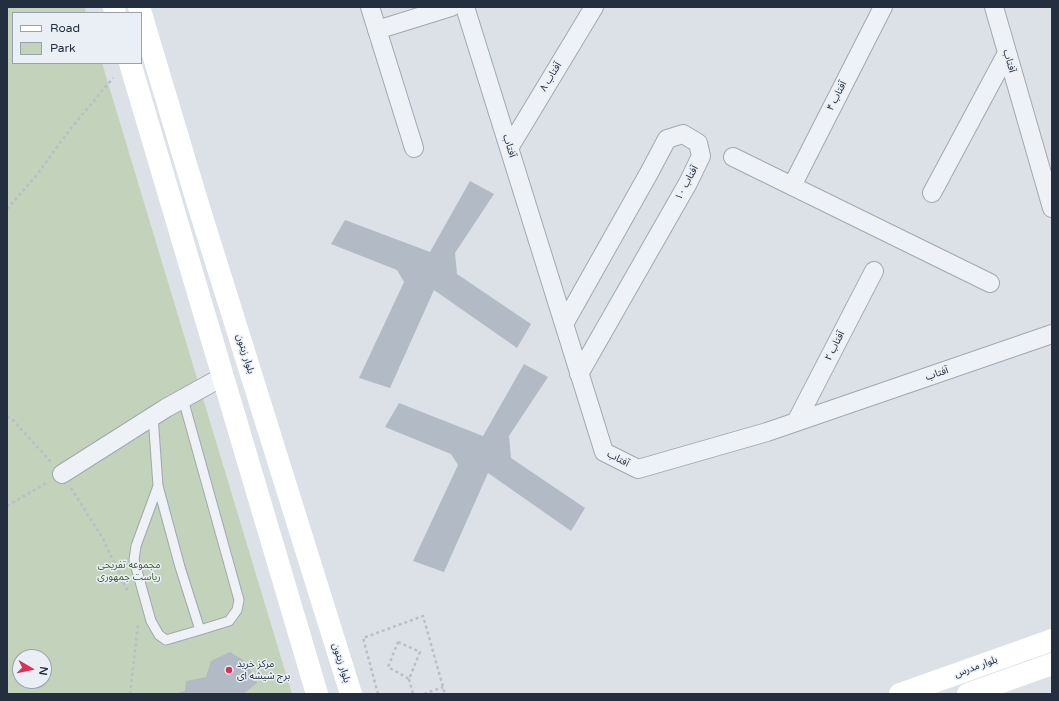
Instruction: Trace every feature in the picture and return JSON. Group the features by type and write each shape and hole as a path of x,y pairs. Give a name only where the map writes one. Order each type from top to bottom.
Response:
{"street":[{"path":"370,7 414,148"},
{"path":"377,30 451,7"},
{"name":"آفتاب","path":"465,7 604,452 638,469 767,432 1052,334"},
{"name":"آفتاب ۸","path":"509,148 594,7"},
{"name":"آفتاب ۴","path":"792,186 883,7"},
{"name":"آفتاب","path":"994,7 1052,208"},
{"name":"بلوار زیتون","path":"142,17 197,202 351,694"},
{"path":"932,193 1007,52"},
{"path":"123,69 174,210 317,694"},
{"name":"آفتاب ۱۰","path":"564,324 667,139 683,134 698,142 701,156 688,183 579,374"},
{"path":"733,157 990,283"},
{"path":"174,210 197,202"},
{"name":"آفتاب ۲","path":"796,422 874,271"},
{"path":"62,474 153,416 224,376"},
{"name":"بلوار مدرس","path":"900,694 1052,640"},
{"path":"968,694 1052,664"}],"lane":[{"path":"158,486 136,546 134,560 151,621 159,635 166,640 229,620 237,610 239,600 183,399"},
{"path":"153,416 158,486 180,567 200,630"}],"path":[{"path":"7,209 36,176 71,128 123,69"},
{"path":"7,417 10,418 62,474 102,537 129,594"},
{"path":"7,506 62,474"},
{"path":"378,694 363,638 423,616 445,694"},
{"path":"130,694 138,623"},
{"path":"409,679 388,667 398,642 420,652 409,679 413,694"},
{"path":"424,694 443,688"}],"green space":[{"name":"مجموعه تفریحی ریاست جمهوری","path":"7,7 85,7 86,12 12,12 12,64 102,64 292,694 7,694"}],"building":[{"path":"470,181 494,194 455,253 457,274 531,324 517,348 434,290 390,388 359,378 404,282 397,270 331,244 345,220 430,252"},
{"path":"524,364 548,377 509,436 511,458 585,508 571,531 488,473 444,572 413,561 458,465 451,454 385,427 399,403 483,436"},
{"name":"مرکز خرید برج شیشه ای","path":"230,652 246,662 257,683 243,694 175,694 185,691 186,681 206,677 211,661"}],"place":[{"name":"مرکز خرید برج شیشه ای","path":"229,670"}]}
